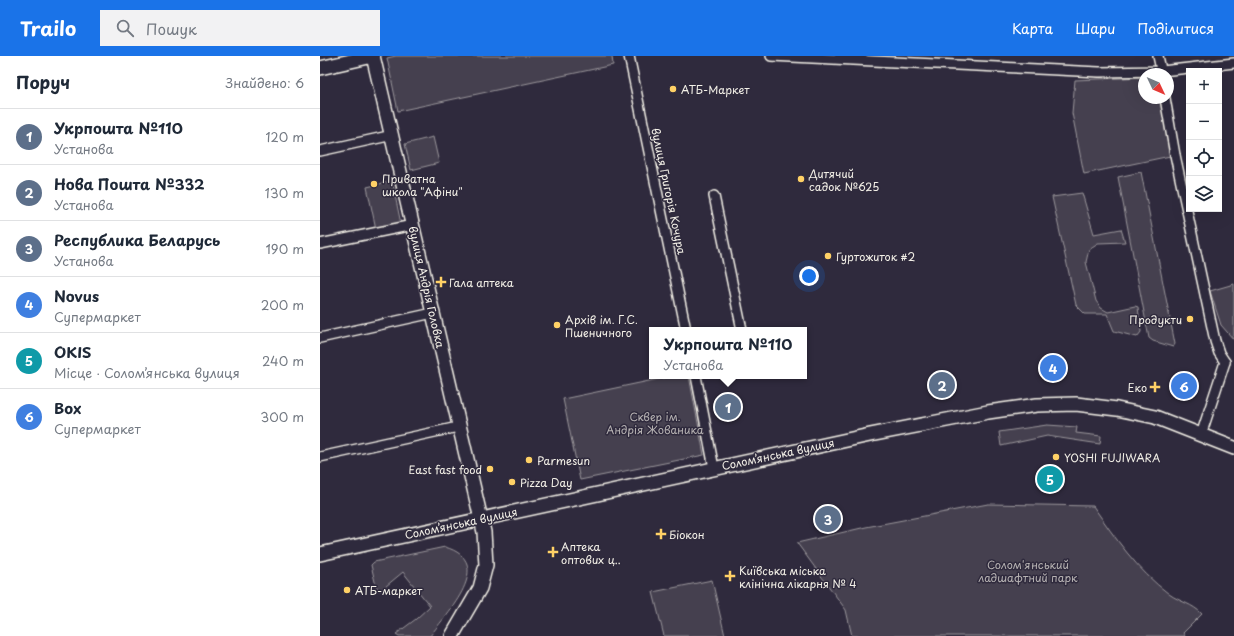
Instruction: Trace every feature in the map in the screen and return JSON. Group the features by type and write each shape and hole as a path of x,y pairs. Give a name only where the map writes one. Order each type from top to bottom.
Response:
{"main road":[{"path":"320,68 373,56"},
{"name":"вулиця Андрія Головка","path":"373,56 393,135 458,427 484,532 486,565 480,588 452,636"},
{"name":"Соломʼянська вулиця","path":"320,554 714,468 980,413 1037,405 1076,404 1117,409 1155,417 1234,448"}],"street":[{"name":"вулиця Григорія Кочура","path":"629,56 685,327"},
{"path":"771,56 948,60 1099,72 1138,72"},
{"path":"1158,56 1161,68"},
{"path":"1174,70 1232,61"},
{"path":"1166,104 1175,155 1215,340 1219,353 1230,362 1201,435"},
{"path":"320,151 393,135"},
{"path":"714,196 741,327"},
{"path":"320,244 413,224"},
{"path":"320,338 433,313"},
{"path":"697,379 714,468"},
{"path":"320,457 458,427"}],"green space":[{"path":"396,56 612,56 613,65 398,111 387,58"},
{"path":"1138,77 1138,104 1166,104 1175,155 1084,174 1072,113 1075,80"},
{"path":"433,137 439,163 411,170 405,144"},
{"path":"1141,172 1175,344 1173,347 1153,341 1149,338 1118,177"},
{"path":"392,181 401,224 376,229 367,187"},
{"path":"1082,193 1094,234 1121,229 1125,242 1098,243 1089,249 1086,262 1096,301 1101,308 1108,312 1135,306 1138,307 1141,332 1137,337 1114,331 1107,314 1085,314 1076,305 1052,197"},
{"path":"1234,284 1234,340 1221,325 1210,291"},
{"name":"Сквер ім. Андрія Жованика","path":"659,379 690,379 704,455 580,480 563,399"},
{"path":"1047,425 1077,427 1076,433 1101,436 1100,444 1047,436 1001,446 999,432"},
{"name":"Солом'янський ладшафтний парк","path":"988,504 1093,506 1118,542 1146,574 1169,594 1195,608 1202,614 1183,633 1185,636 852,636 846,610 797,543 866,527"},
{"path":"445,547 460,554 467,564 468,576 456,602 430,636 399,636 396,634 430,606 403,572 380,591 376,586 371,565 374,562"},
{"path":"712,580 725,636 664,636 653,592"}],"place":[{"name":"АТБ-Маркет","path":"673,89"},
{"name":"Дитячий садок №625","path":"801,179"},
{"name":"Приватна школа \"Афіни\"","path":"374,184"},
{"name":"Гуртожиток #2","path":"828,256"},
{"name":"Гала аптека","path":"441,282"},
{"name":"Продукти","path":"1190,319"},
{"name":"Архів ім. Г.С. Пшеничного","path":"557,325"},
{"name":"Novus","path":"1053,368"},
{"name":"Нова Пошта №332","path":"942,385"},
{"name":"Box","path":"1184,386"},
{"name":"Еко","path":"1155,387"},
{"name":"Укрпошта №110","path":"728,407"},
{"name":"YOSHI FUJIWARA","path":"1056,457"},
{"name":"Parmesun","path":"529,460"},
{"name":"East fast food","path":"490,469"},
{"name":"OKIS","path":"1050,479"},
{"name":"Pizza Day","path":"512,482"},
{"name":"Республика Беларусь","path":"828,519"},
{"name":"Біокон","path":"661,534"},
{"name":"Аптека оптових ц‥","path":"553,552"},
{"name":"Київська міська клінічна лікарня № 4","path":"730,576"},
{"name":"АТБ-маркет","path":"347,590"}]}
